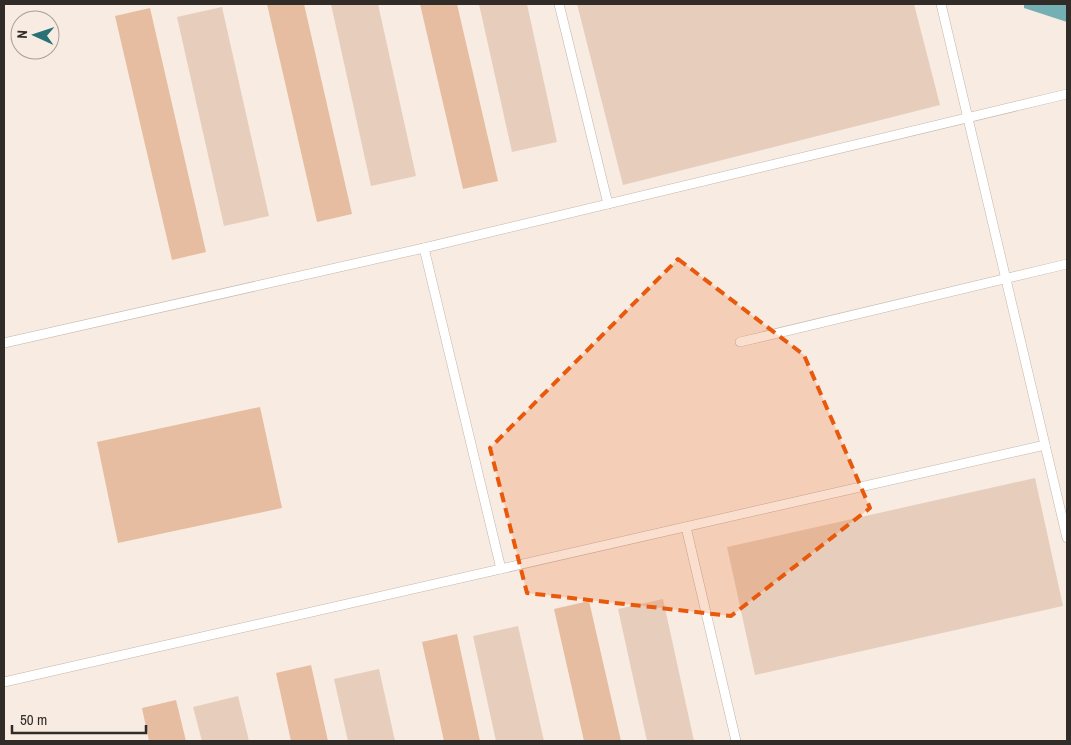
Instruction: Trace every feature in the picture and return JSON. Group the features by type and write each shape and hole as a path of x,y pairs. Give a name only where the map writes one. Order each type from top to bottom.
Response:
{"lane":[{"path":"559,4 608,204"},
{"path":"940,4 1067,538"},
{"path":"4,343 424,248 1067,94"},
{"path":"424,248 501,569"},
{"path":"740,342 1067,264"},
{"path":"4,682 1045,445"},
{"path":"686,527 736,741"}],"highlighted area":[{"path":"678,259 804,355 870,508 731,616 527,593 490,448"}],"shaded area":[{"path":"331,4 378,4 416,176 371,186"},
{"path":"479,4 527,4 557,142 512,152"},
{"path":"577,4 914,4 940,105 623,185"},
{"path":"222,7 269,216 224,226 177,17"},
{"path":"1035,478 1063,606 755,675 727,547"},
{"path":"663,599 694,741 647,741 618,609"},
{"path":"518,626 544,741 496,741 473,636"},
{"path":"379,669 395,741 348,741 334,679"},
{"path":"238,696 249,741 202,741 193,707"}],"water":[{"path":"1024,4 1067,4 1067,22 1024,8"}],"building":[{"path":"267,4 304,4 352,214 317,222"},
{"path":"420,4 457,4 498,181 463,189"},
{"path":"150,8 206,252 172,260 115,16"},
{"path":"260,407 282,508 118,543 97,442"},
{"path":"589,601 621,741 584,741 554,609"},
{"path":"457,634 480,741 444,741 422,642"},
{"path":"311,665 328,741 291,741 276,673"},
{"path":"176,700 186,741 149,741 142,708"}]}
